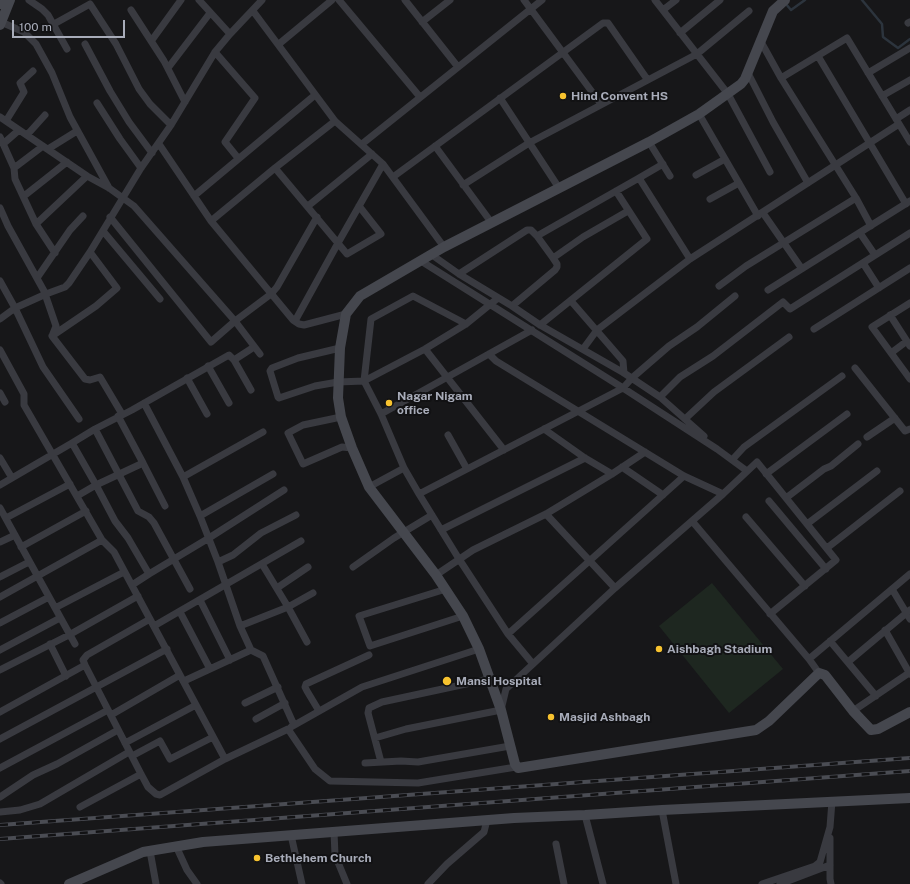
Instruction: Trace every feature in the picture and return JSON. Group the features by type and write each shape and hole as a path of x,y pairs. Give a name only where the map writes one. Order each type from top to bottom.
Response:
{"main road":[{"path":"0,4 2,0"},
{"path":"1,23 10,0"},
{"path":"785,0 773,11 760,40 748,73 741,84 728,94 699,114 649,142 444,247 360,296 346,314 340,348 338,398 341,417 352,448 369,487 436,575 463,616 479,649 501,710 516,766 520,768 756,730 769,721 819,673 825,675 869,730 873,731 910,712"},
{"path":"69,884 143,852 203,842 487,820 910,798"}],"street":[{"path":"29,0 45,12 54,24 67,49"},
{"path":"152,40 181,0"},
{"path":"199,0 230,34"},
{"path":"0,319 15,308 65,287 90,252 141,168 159,144 215,52 262,0"},
{"path":"278,44 332,0"},
{"path":"339,0 420,97"},
{"path":"404,0 458,67"},
{"path":"422,22 450,0"},
{"path":"524,0 601,104"},
{"path":"362,144 542,0"},
{"path":"655,0 728,94 770,172"},
{"path":"663,10 676,0"},
{"path":"680,33 720,0"},
{"path":"54,24 90,4 116,44 139,88 150,104 171,125"},
{"path":"131,10 152,40 185,102"},
{"path":"253,11 335,121 383,164 444,247"},
{"path":"463,185 529,143 647,79 697,54 749,11"},
{"path":"168,68 210,13"},
{"path":"1,23 24,32 36,44 52,73 77,131 109,188"},
{"path":"393,177 603,23 608,23 647,79"},
{"path":"781,78 847,38 910,141"},
{"path":"760,40 781,78 856,198 871,226"},
{"path":"85,44 110,91 129,122 152,153"},
{"path":"868,73 910,48"},
{"path":"215,52 255,98 225,142 238,158"},
{"path":"768,290 908,203 818,56"},
{"path":"33,71 20,83 24,92 3,119 134,206 235,321 260,354"},
{"path":"748,73 808,183"},
{"path":"882,96 910,80"},
{"path":"194,196 315,95"},
{"path":"500,98 559,188"},
{"path":"97,103 141,168"},
{"path":"583,349 597,330 690,260 870,143 898,122 910,110"},
{"path":"699,114 739,183 802,269"},
{"path":"27,135 45,115"},
{"path":"212,221 275,168 335,121"},
{"path":"4,144 19,130"},
{"path":"14,168 45,148 77,131"},
{"path":"0,137 14,168 15,179 36,224 55,253"},
{"path":"649,142 670,176"},
{"path":"159,144 212,221 270,294 294,321 304,325 346,314"},
{"path":"436,146 491,222"},
{"path":"308,206 372,154"},
{"path":"696,174 725,159"},
{"path":"24,196 67,162"},
{"path":"294,321 383,164"},
{"path":"537,236 663,164"},
{"path":"275,168 347,254 381,234 359,206"},
{"path":"36,224 88,176"},
{"path":"639,178 690,260"},
{"path":"710,199 739,183"},
{"path":"540,325 647,239 628,212 616,191"},
{"path":"719,286 746,266 856,198"},
{"path":"0,208 8,226 46,294 56,326 52,336"},
{"path":"553,258 584,237 628,212"},
{"path":"37,278 70,230 83,216"},
{"path":"110,217 211,342 277,287 317,217"},
{"path":"0,230 8,226"},
{"path":"459,274 527,230 531,230 557,264 555,270 512,306"},
{"path":"103,231 160,299"},
{"path":"860,232 875,255"},
{"path":"660,397 680,377 713,356 783,302 790,309 910,233"},
{"path":"52,336 96,306 117,288 90,252"},
{"path":"432,255 459,274 540,325 624,373 660,397 717,449"},
{"path":"421,261 623,388 717,449 747,471"},
{"path":"863,263 879,288"},
{"path":"814,329 910,268"},
{"path":"0,281 44,367 79,419"},
{"path":"466,324 413,296 371,319 364,381 381,414 404,468 419,494 508,634 533,664"},
{"path":"419,494 623,388 632,378 669,346 692,331 735,296"},
{"path":"340,348 288,361 272,368 270,371 273,386 279,398 314,386 338,382 364,381 425,349 466,324 498,298"},
{"path":"571,301 623,361 624,373"},
{"path":"909,304 872,327 910,380"},
{"path":"890,315 908,340 891,353"},
{"path":"381,414 532,330"},
{"path":"52,336 86,380 100,377 165,506"},
{"path":"685,419 714,392 789,337"},
{"path":"234,360 254,347"},
{"path":"425,349 504,450"},
{"path":"0,350 24,394 24,405 102,540 114,552 225,759"},
{"path":"489,354 496,360 684,476 723,494"},
{"path":"0,485 94,429 144,403 229,355 234,360 251,390"},
{"path":"208,366 229,403"},
{"path":"855,368 905,430 910,429"},
{"path":"732,460 744,447 842,376"},
{"path":"187,378 207,414"},
{"path":"0,393 5,402"},
{"path":"144,403 183,477 200,516 240,626 251,650 263,656 285,703 291,727 315,769 330,781 418,782 516,766"},
{"path":"766,474 848,414"},
{"path":"341,417 303,425 288,433 303,464 342,448 352,448"},
{"path":"867,437 895,418"},
{"path":"94,429 138,511 149,517 154,523 190,589"},
{"path":"544,429 585,458 612,474"},
{"path":"183,477 263,432"},
{"path":"448,435 467,469"},
{"path":"72,443 115,522 128,538 150,574"},
{"path":"786,498 824,469 831,466 858,444"},
{"path":"436,575 473,550 546,514 645,452"},
{"path":"0,458 12,478"},
{"path":"441,530 585,458"},
{"path":"375,738 406,729 501,710 506,689 615,588 723,494 757,462 836,560 770,614"},
{"path":"77,496 96,485 143,463"},
{"path":"622,467 663,495"},
{"path":"369,487 404,468"},
{"path":"807,524 877,471"},
{"path":"200,516 273,474"},
{"path":"508,634 684,476"},
{"path":"3,517 70,484"},
{"path":"132,585 284,490"},
{"path":"827,548 900,491"},
{"path":"769,501 826,569"},
{"path":"0,508 3,517 15,535 75,644"},
{"path":"21,546 86,511"},
{"path":"546,514 615,588"},
{"path":"218,562 230,557 262,533 296,515"},
{"path":"353,567 432,515"},
{"path":"746,517 805,586"},
{"path":"692,521 809,659 819,673"},
{"path":"0,542 15,535"},
{"path":"0,597 102,540"},
{"path":"154,626 301,540"},
{"path":"0,577 29,562"},
{"path":"262,564 307,642"},
{"path":"277,588 308,567"},
{"path":"55,608 124,572"},
{"path":"809,659 910,574"},
{"path":"446,589 359,616 370,646 463,616"},
{"path":"848,662 885,630 909,614 892,589"},
{"path":"240,626 288,607 313,593"},
{"path":"0,670 69,635 138,596"},
{"path":"0,624 49,597"},
{"path":"200,600 230,660"},
{"path":"180,612 210,669"},
{"path":"0,650 60,618"},
{"path":"150,619 87,655 83,660 141,774 152,791 160,795 225,759 291,727 362,688 479,649"},
{"path":"853,711 910,674 885,630"},
{"path":"830,641 876,696"},
{"path":"50,644 66,676"},
{"path":"0,739 167,649"},
{"path":"184,681 251,650"},
{"path":"319,711 305,687 306,684 369,654"},
{"path":"0,712 85,665"},
{"path":"0,768 109,713 180,674"},
{"path":"381,762 368,712 370,708 378,704 489,679"},
{"path":"245,702 278,687"},
{"path":"256,719 285,703"},
{"path":"125,743 196,705"},
{"path":"0,797 32,775 64,761 118,730"},
{"path":"0,812 20,810 40,804 131,754 160,741 170,759 213,737"},
{"path":"365,763 401,761 418,762 510,746"},
{"path":"80,807 141,774"},
{"path":"831,884 830,827 832,801"},
{"path":"662,810 676,884"},
{"path":"585,816 603,884"},
{"path":"428,884 447,864 484,832 487,820"},
{"path":"762,884 815,866 820,862 830,827"},
{"path":"334,832 335,855 346,884"},
{"path":"291,835 302,884"},
{"path":"556,844 564,884"},
{"path":"176,846 197,884"},
{"path":"150,851 156,884"},
{"path":"780,884 830,865"}],"shaded area":[{"path":"712,583 783,669 729,713 659,626"}],"waterway":[{"path":"786,4 791,10 805,0"},
{"path":"862,0 882,24 883,37 898,48 910,39"}],"railway":[{"path":"0,825 910,758"},
{"path":"0,839 910,771"}],"place":[{"name":"Hind Convent HS","path":"563,96"},
{"name":"Nagar Nigam office","path":"389,403"},
{"name":"Aishbagh Stadium","path":"659,649"},
{"name":"Mansi Hospital","path":"447,681"},
{"name":"Masjid Ashbagh","path":"551,717"},
{"name":"Bethlehem Church","path":"257,858"}]}
